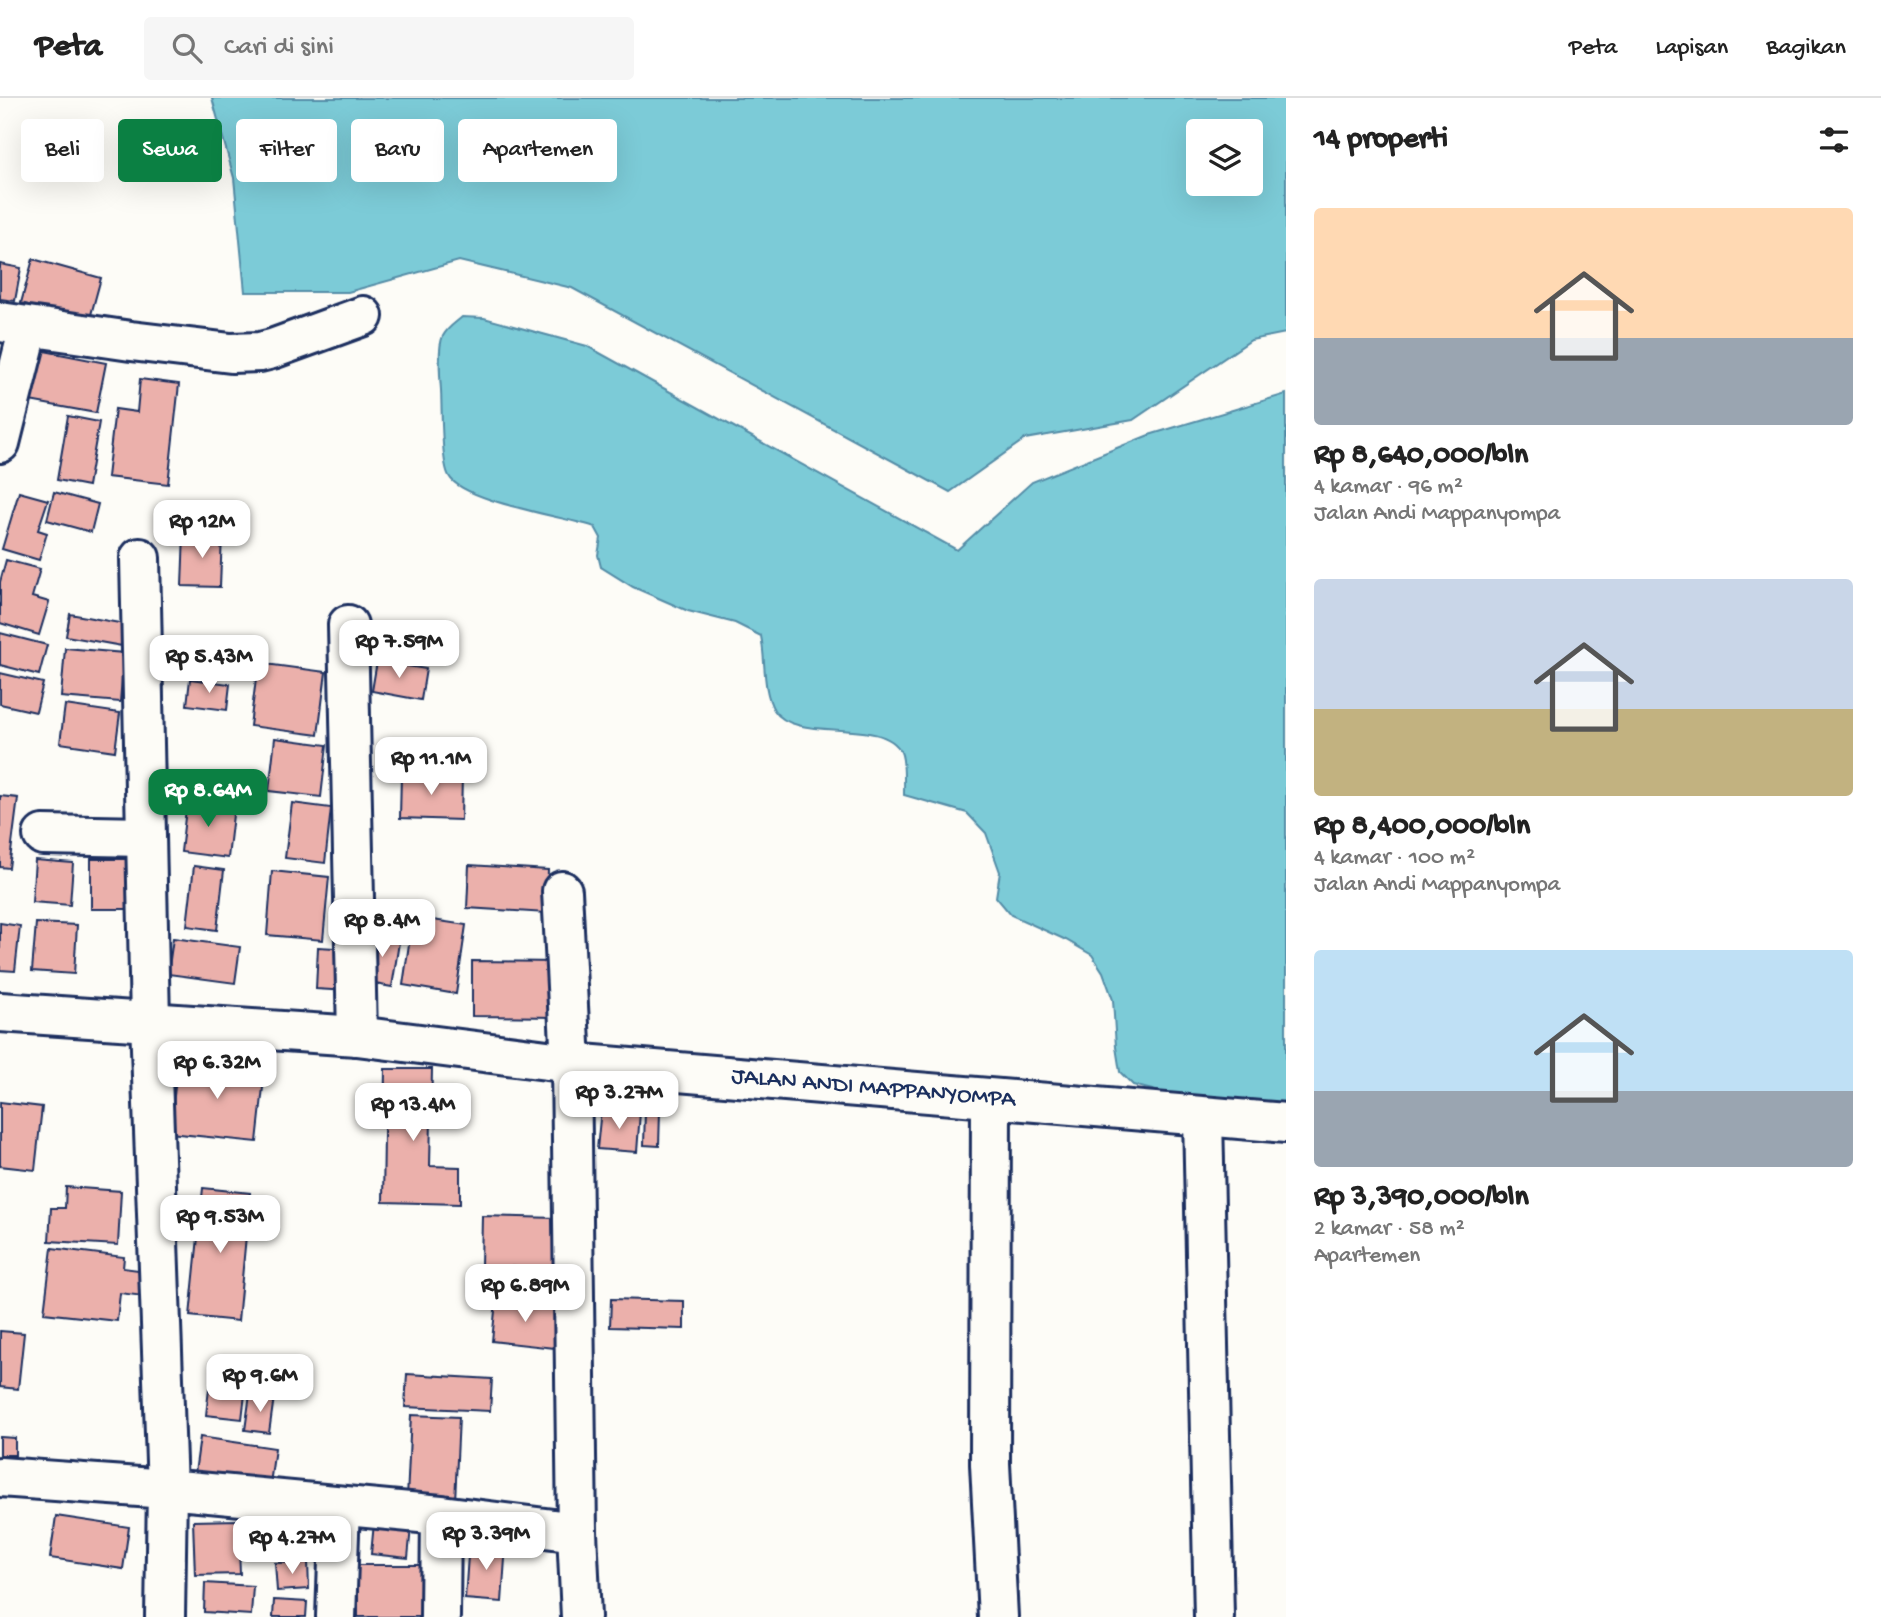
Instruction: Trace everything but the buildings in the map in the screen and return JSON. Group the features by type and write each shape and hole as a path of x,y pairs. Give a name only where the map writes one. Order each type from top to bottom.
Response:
{"street":[{"path":"0,443 14,324 231,353 260,352 363,316"},
{"path":"140,558 150,1021 167,1489 165,1617"},
{"path":"348,625 358,1036"},
{"path":"43,835 145,837"},
{"path":"562,891 571,1063 577,1532 581,1617"},
{"name":"JALAN ANDI MAPPANYOMPA","path":"0,1012 358,1036 571,1063 1286,1123"},
{"path":"991,1099 990,1464 998,1617"},
{"path":"1203,1117 1214,1617"},
{"path":"0,1477 167,1489 441,1515 577,1532"},
{"path":"336,1617 340,1506"},
{"path":"440,1617 441,1515"}],"water":[{"path":"212,98 1286,98 1286,333 1251,340 1133,420 1025,439 950,492 572,288 459,261 348,292 245,292 234,178 222,134 222,119 218,119"},
{"path":"462,317 484,318 587,346 957,550 1032,482 1149,435 1286,394 1286,1105 1164,1093 1133,1085 1120,1072 1113,1000 1103,972 1092,955 1011,915 996,897 1000,872 986,833 967,813 904,795 902,756 891,741 858,731 800,726 785,720 770,702 761,636 735,623 688,611 633,587 601,567 598,555 601,538 595,527 493,500 458,485 446,469 442,434 440,354 441,340 445,333"}]}
